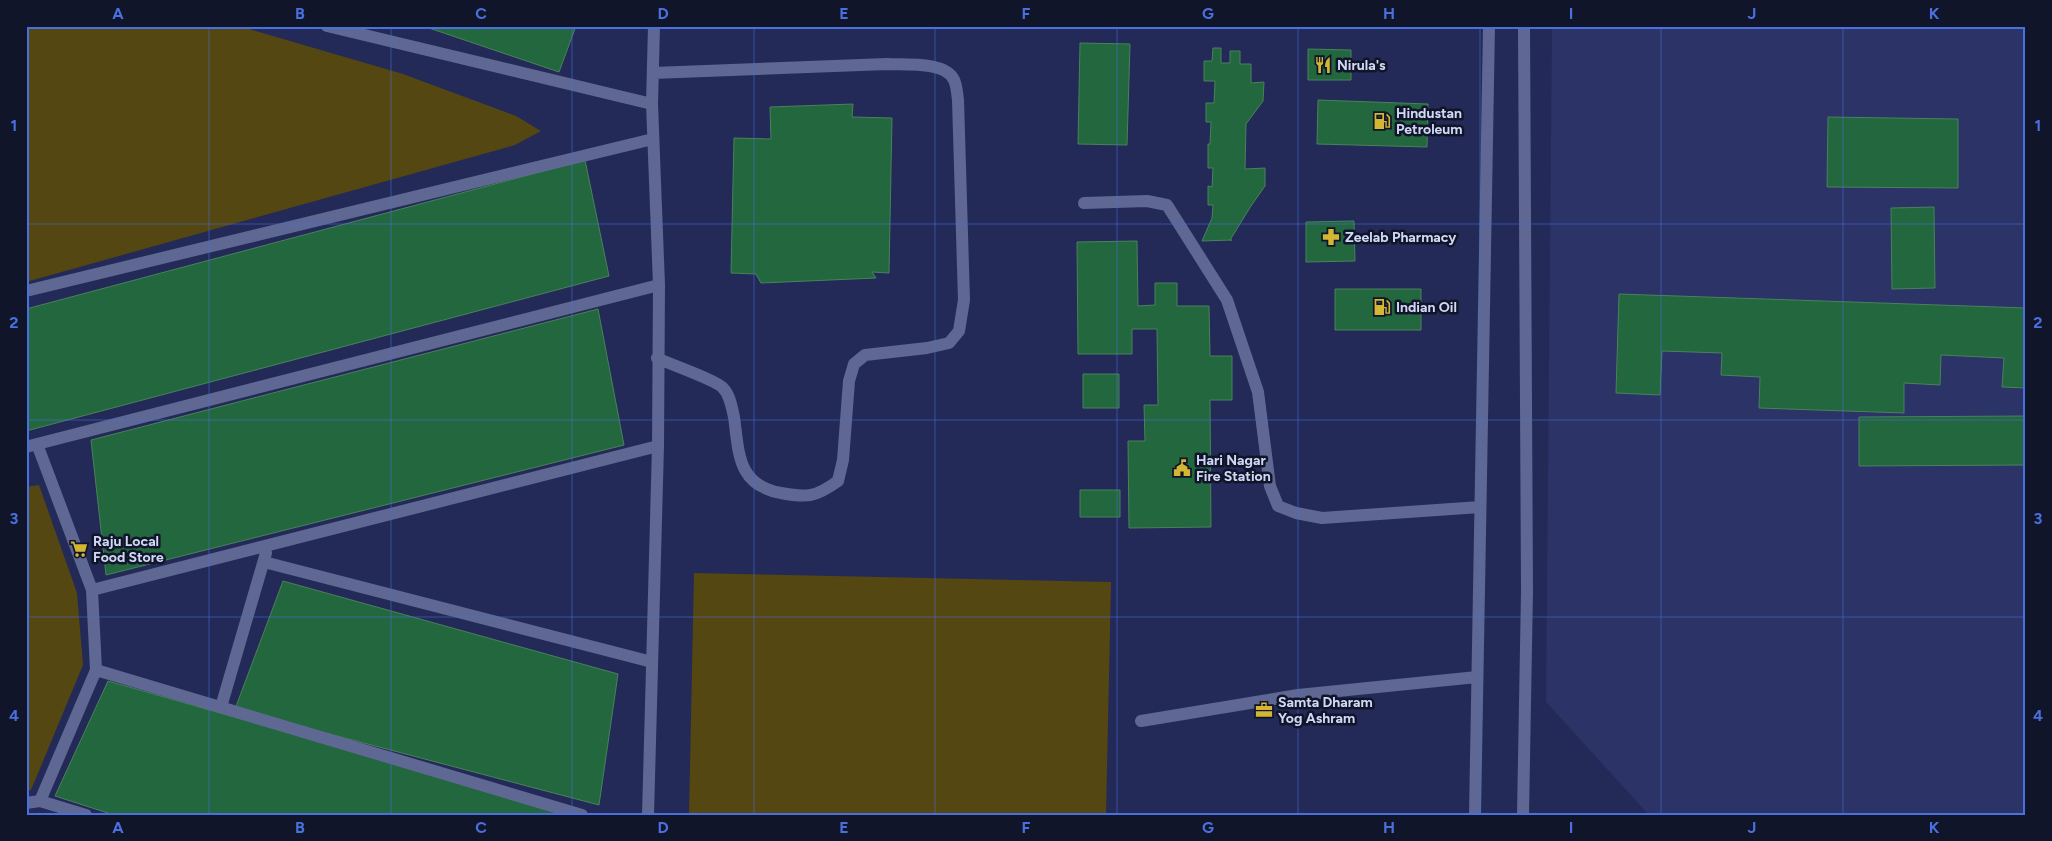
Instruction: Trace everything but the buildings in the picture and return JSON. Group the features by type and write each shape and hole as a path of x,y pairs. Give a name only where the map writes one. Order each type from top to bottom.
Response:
{"street":[{"path":"327,26 652,104"},
{"path":"648,815 658,446 658,285 652,139 654,26"},
{"path":"1475,815 1489,26"},
{"path":"1523,815 1527,592 1524,26"},
{"path":"653,73 887,64 925,65 944,69 954,79 958,100 964,300 959,331 950,343 927,348 865,355 854,364 849,381 843,460 838,481 821,493 799,497 769,491 752,481 740,460 732,405 723,388 657,358"},
{"path":"26,291 652,139"},
{"path":"1084,203 1147,201 1167,205 1177,220 1227,300 1258,392 1270,486 1278,506 1296,513 1322,518 1480,507"},
{"path":"40,801 96,670 92,590 32,446 658,285"},
{"path":"92,590 658,446"},
{"path":"221,707 269,544"},
{"path":"264,562 652,662"},
{"path":"96,670 582,815"},
{"path":"1141,721 1298,695 1477,677"},
{"path":"26,803 40,801 86,815"}],"shaded area":[{"path":"26,26 239,26 403,74 516,116 541,131 515,145 26,282"},
{"path":"1552,26 2026,26 2026,815 1649,815 1546,702"},
{"path":"39,485 77,593 83,665 31,790 26,790 26,487"},
{"path":"694,573 1111,582 1106,815 689,815"}],"place":[{"name":"Nirula's","path":"1323,65"},
{"name":"Hindustan Petroleum","path":"1382,121"},
{"name":"Zeelab Pharmacy","path":"1331,237"},
{"name":"Indian Oil","path":"1382,307"},
{"name":"Hari Nagar Fire Station","path":"1182,468"},
{"name":"Raju Local Food Store","path":"79,549"},
{"name":"Samta Dharam Yog Ashram","path":"1264,710"}]}
